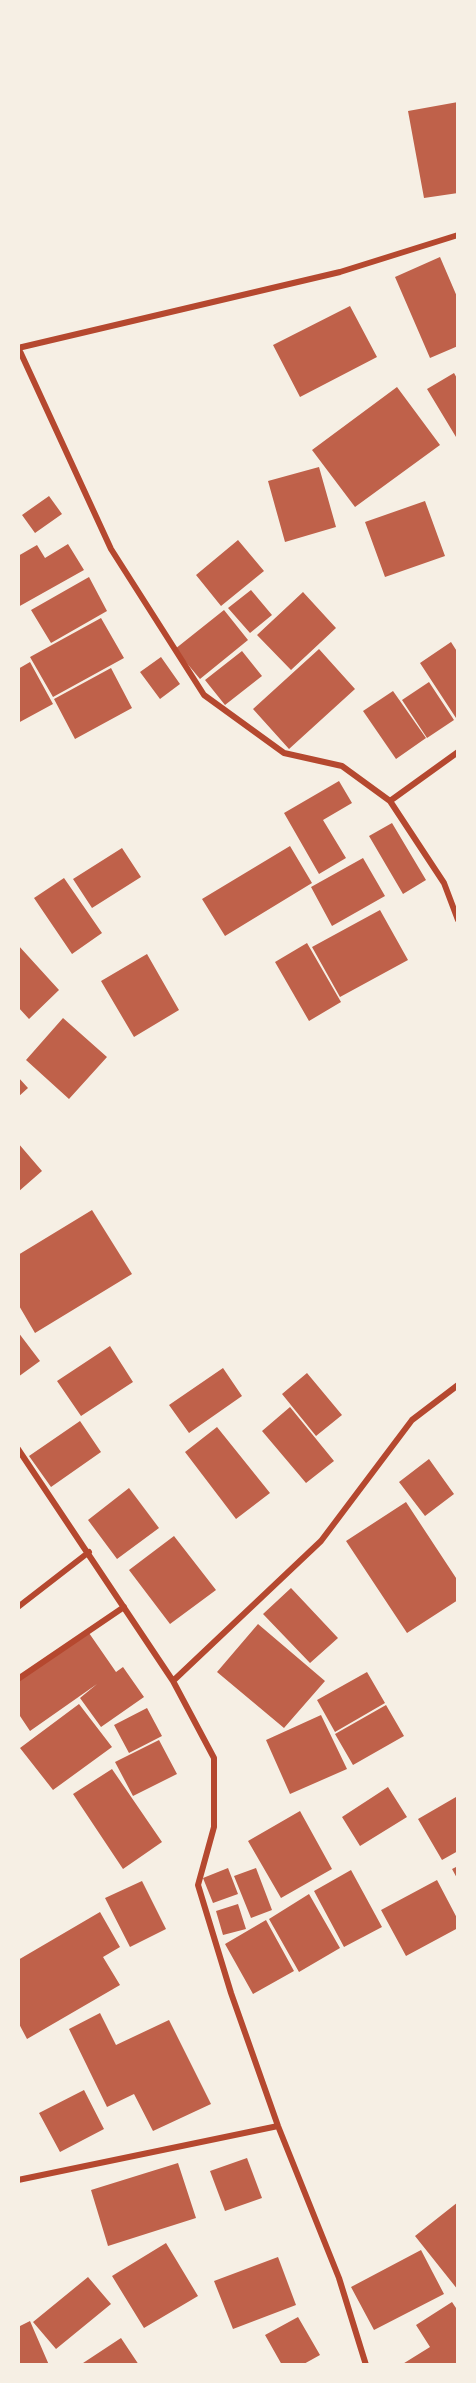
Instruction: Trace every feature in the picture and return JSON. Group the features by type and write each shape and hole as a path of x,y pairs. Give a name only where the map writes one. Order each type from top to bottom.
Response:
{"street":[{"path":"458,235 340,272 18,347 111,549 204,695 284,753 342,766 390,801 444,883 458,920"},
{"path":"390,801 458,752"},
{"path":"173,1681 321,1541 412,1420 458,1384"},
{"path":"18,1449 89,1552 173,1681 214,1758 214,1827 198,1885 231,1993 278,2126 339,2278 366,2365"},
{"path":"18,1607 89,1552"},
{"path":"18,1679 124,1607"},
{"path":"18,2180 278,2126"}],"building":[{"path":"458,102 458,193 424,198 408,111"},
{"path":"440,257 458,299 458,346 430,358 395,277"},
{"path":"350,306 377,357 300,397 273,345"},
{"path":"454,373 458,380 458,436 456,437 427,389"},
{"path":"397,387 440,445 355,507 312,450"},
{"path":"319,467 336,527 285,542 268,481"},
{"path":"49,496 62,514 35,533 22,515"},
{"path":"425,501 445,556 385,577 365,522"},
{"path":"238,540 264,571 221,606 196,575"},
{"path":"68,544 84,570 18,607 18,556 37,545 45,558"},
{"path":"89,577 107,611 51,643 31,610"},
{"path":"251,590 272,615 250,633 228,608"},
{"path":"303,592 336,628 291,670 257,635"},
{"path":"224,610 248,640 200,679 175,649"},
{"path":"101,618 124,658 53,697 30,657"},
{"path":"451,642 458,653 456,718 420,663"},
{"path":"319,649 355,689 289,749 253,709"},
{"path":"242,651 262,676 225,705 205,680"},
{"path":"161,657 180,684 160,699 140,672"},
{"path":"30,662 53,704 18,723 18,669"},
{"path":"111,668 132,708 75,739 54,699"},
{"path":"429,682 454,720 427,738 402,700"},
{"path":"393,691 426,738 396,759 363,711"},
{"path":"339,781 352,803 323,820 346,858 319,874 284,813"},
{"path":"392,823 426,880 403,894 369,836"},
{"path":"290,846 312,883 225,936 202,899"},
{"path":"122,848 141,877 92,908 73,879"},
{"path":"363,858 385,896 332,926 311,887"},
{"path":"64,878 102,933 72,954 34,898"},
{"path":"380,910 408,960 340,997 312,947"},
{"path":"307,943 341,1002 309,1021 275,962"},
{"path":"18,945 59,990 29,1019 18,1007"},
{"path":"147,954 179,1010 134,1037 101,981"},
{"path":"63,1018 107,1057 69,1099 26,1060"},
{"path":"18,1077 28,1088 18,1097"},
{"path":"18,1143 42,1171 18,1192"},
{"path":"92,1210 132,1274 35,1333 18,1304 18,1255"},
{"path":"18,1332 40,1361 18,1377"},
{"path":"110,1346 133,1382 81,1416 57,1381"},
{"path":"223,1368 242,1396 189,1433 169,1405"},
{"path":"307,1373 342,1415 316,1436 282,1394"},
{"path":"290,1407 334,1461 306,1483 262,1431"},
{"path":"80,1421 101,1452 51,1487 29,1456"},
{"path":"217,1427 270,1493 236,1519 185,1452"},
{"path":"429,1459 454,1494 425,1516 399,1482"},
{"path":"129,1488 159,1528 117,1559 88,1520"},
{"path":"406,1502 458,1581 458,1600 407,1633 346,1541"},
{"path":"174,1536 216,1590 170,1624 129,1570"},
{"path":"291,1588 338,1638 310,1663 263,1614"},
{"path":"258,1624 325,1681 284,1728 217,1672"},
{"path":"89,1633 116,1672 123,1667 144,1697 101,1727 80,1698 97,1684 30,1731 18,1713 18,1681"},
{"path":"367,1672 385,1703 335,1732 317,1700"},
{"path":"79,1704 112,1747 53,1790 20,1748"},
{"path":"386,1705 404,1736 353,1765 335,1734"},
{"path":"147,1708 162,1736 129,1753 114,1725"},
{"path":"321,1715 347,1769 290,1794 266,1740"},
{"path":"159,1740 177,1774 133,1796 115,1762"},
{"path":"112,1769 162,1842 123,1869 73,1794"},
{"path":"388,1787 407,1817 360,1846 342,1817"},
{"path":"456,1797 458,1851 442,1860 418,1819"},
{"path":"300,1811 332,1869 281,1898 248,1841"},
{"path":"458,1866 458,1880 452,1869"},
{"path":"228,1868 238,1894 213,1903 203,1878"},
{"path":"256,1868 272,1910 251,1918 234,1876"},
{"path":"351,1870 382,1927 344,1947 314,1891"},
{"path":"437,1880 458,1920 458,1928 406,1956 381,1910"},
{"path":"142,1881 166,1929 130,1947 105,1898"},
{"path":"309,1894 340,1948 299,1972 269,1919"},
{"path":"238,1904 246,1929 223,1935 216,1911"},
{"path":"100,1912 120,1947 103,1957 120,1985 27,2039 18,2022 18,1960"},
{"path":"266,1920 294,1971 253,1994 225,1944"},
{"path":"100,2013 116,2045 169,2020 211,2104 153,2131 134,2094 107,2107 69,2029"},
{"path":"84,2090 104,2129 60,2152 39,2113"},
{"path":"247,2158 262,2198 225,2211 210,2171"},
{"path":"178,2163 196,2218 108,2246 91,2190"},
{"path":"458,2202 458,2290 415,2236"},
{"path":"166,2243 198,2296 144,2328 112,2276"},
{"path":"421,2250 444,2294 374,2330 351,2287"},
{"path":"278,2257 296,2305 233,2329 214,2281"},
{"path":"88,2277 111,2304 56,2349 33,2322"},
{"path":"452,2302 458,2311 458,2364 401,2365 430,2347 416,2325"},
{"path":"298,2317 320,2355 302,2365 282,2365 265,2335"},
{"path":"30,2321 49,2365 18,2365 18,2327"},
{"path":"121,2338 139,2365 80,2365"}]}
